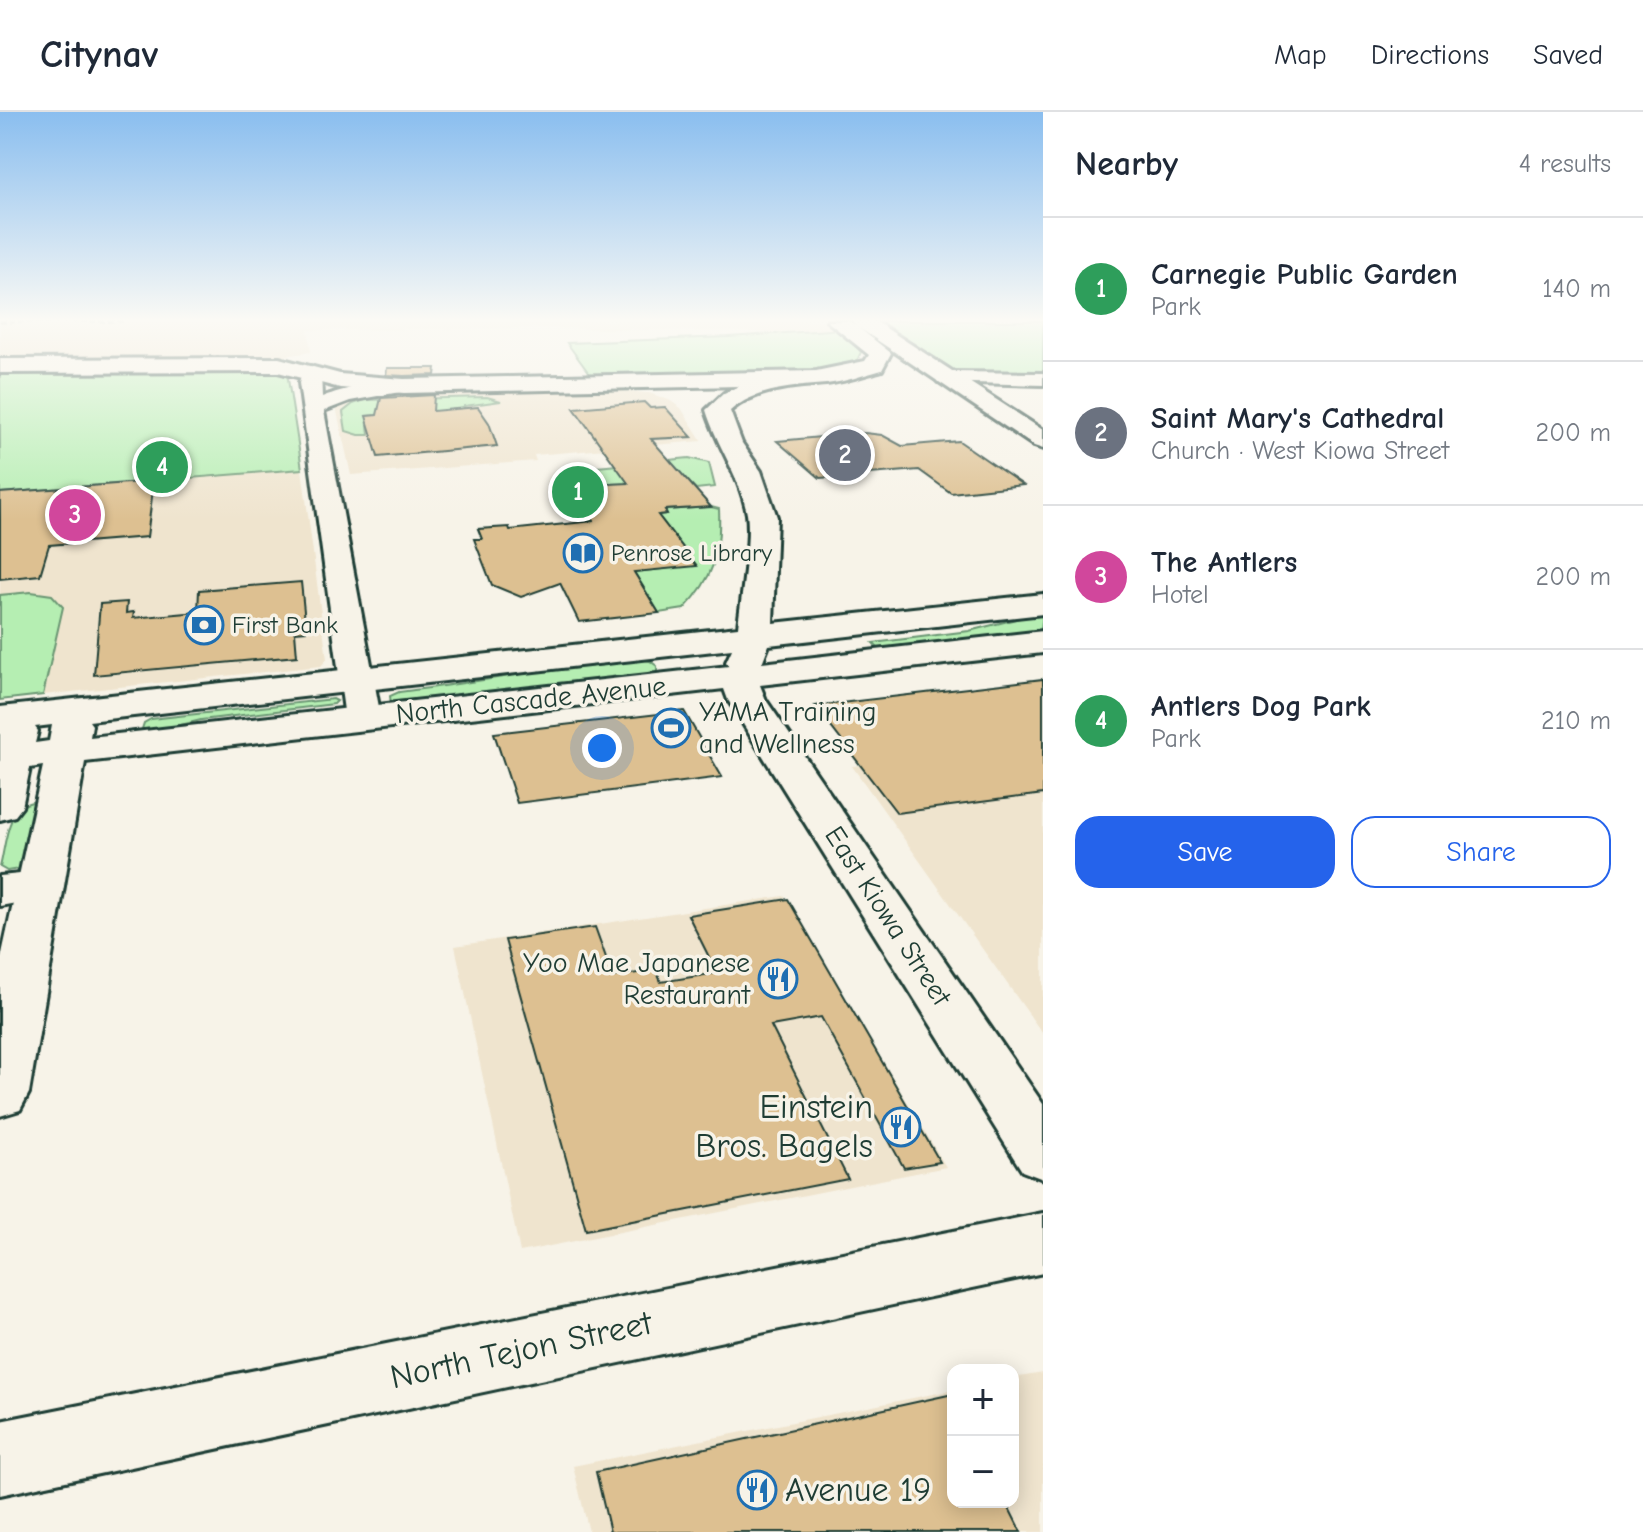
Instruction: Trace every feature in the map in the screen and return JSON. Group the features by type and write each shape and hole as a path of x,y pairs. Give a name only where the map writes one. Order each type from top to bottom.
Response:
{"main road":[{"path":"625,387 657,390 680,399 729,443"},
{"path":"747,655 762,517 748,471 729,443 718,410 724,402 764,387"},
{"path":"941,387 1008,432 1043,442"},
{"name":"North Cascade Avenue","path":"71,731 363,718 1043,604"},
{"name":"North Cascade Avenue","path":"71,731 357,680 747,655 1043,642"},
{"name":"East Kiowa Street","path":"747,655 747,700 1043,1153"},
{"path":"0,807 11,718 71,731"},
{"path":"6,758 71,731"},
{"path":"0,1093 20,888 71,731"},
{"name":"North Tejon Street","path":"0,1458 1043,1243"}],"street":[{"path":"312,387 363,718"},
{"path":"313,408 359,392 395,387"}],"shaded area":[{"path":"388,391 649,393 681,408 702,441 534,455 536,461 351,475 337,403"},
{"path":"302,469 327,659 321,666 43,695 63,607 31,592 0,595 0,493"},
{"path":"1000,750 1043,794 1043,1034 852,766"},
{"path":"784,896 946,1167 520,1252 455,946"},
{"path":"1043,1373 1043,1532 589,1532 573,1466 947,1391 947,1508 1019,1508 1019,1377"}],"green space":[{"path":"0,387 289,387 302,469 0,493"},
{"path":"487,397 501,401 464,406 464,409 367,416 369,435 346,431 343,412 365,400"},
{"path":"689,458 709,463 715,487 696,489 688,481 608,487 590,498 596,522 576,519 554,481 584,477 597,467"},
{"path":"719,509 719,538 709,575 684,609 659,613 634,572 696,565 658,515 667,514 665,510"},
{"path":"31,592 52,595 63,607 43,695 0,700 0,595"},
{"path":"1043,612 1041,630 880,650 873,643 969,631"},
{"path":"638,658 657,666 657,672 648,678 391,704 390,696 399,692"},
{"path":"337,701 334,704 201,720 149,733 142,729 144,723 151,719"},
{"path":"32,802 38,806 26,863 19,869 7,871 0,867 8,828 17,811"}],"building":[{"path":"434,395 433,411 478,407 489,423 497,446 378,457 366,416 377,415 381,398"},
{"name":"Penrose Library","path":"644,402 650,408 665,407 692,437 651,439 711,507 665,510 667,514 658,515 697,566 634,572 659,613 579,622 560,583 521,597 492,585 474,539 482,539 478,529 509,527 510,530 593,521 589,496 608,484 628,483 574,408"},
{"path":"865,433 882,435 902,446 959,441 1023,485 951,493 919,470 820,478 777,441"},
{"path":"154,481 147,537 49,545 40,575 0,579 0,493"},
{"name":"First Bank","path":"301,582 306,631 295,632 297,656 94,675 100,604 127,602 126,613 134,612 133,618 198,612 199,590"},
{"path":"1043,679 1043,794 897,813 815,706"},
{"path":"684,711 722,777 517,803 494,733"},
{"path":"788,899 940,1162 904,1168 821,1017 771,1026 848,1179 586,1230 505,940 595,927 613,977 656,970 661,982 717,973 688,915"},
{"path":"947,1395 947,1508 1009,1508 1021,1532 610,1532 596,1472"}],"place":[{"name":"Saint Mary's Cathedral","path":"845,455"},
{"name":"Antlers Dog Park","path":"162,467"},
{"name":"Carnegie Public Garden","path":"578,492"},
{"name":"The Antlers","path":"75,515"},
{"name":"Penrose Library","path":"583,553"},
{"name":"First Bank","path":"204,625"},
{"name":"YAMA Training and Wellness","path":"671,728"},
{"name":"Yoo Mae Japanese Restaurant","path":"778,979"},
{"name":"Einstein Bros. Bagels","path":"901,1127"},
{"name":"Avenue 19","path":"757,1490"}]}
